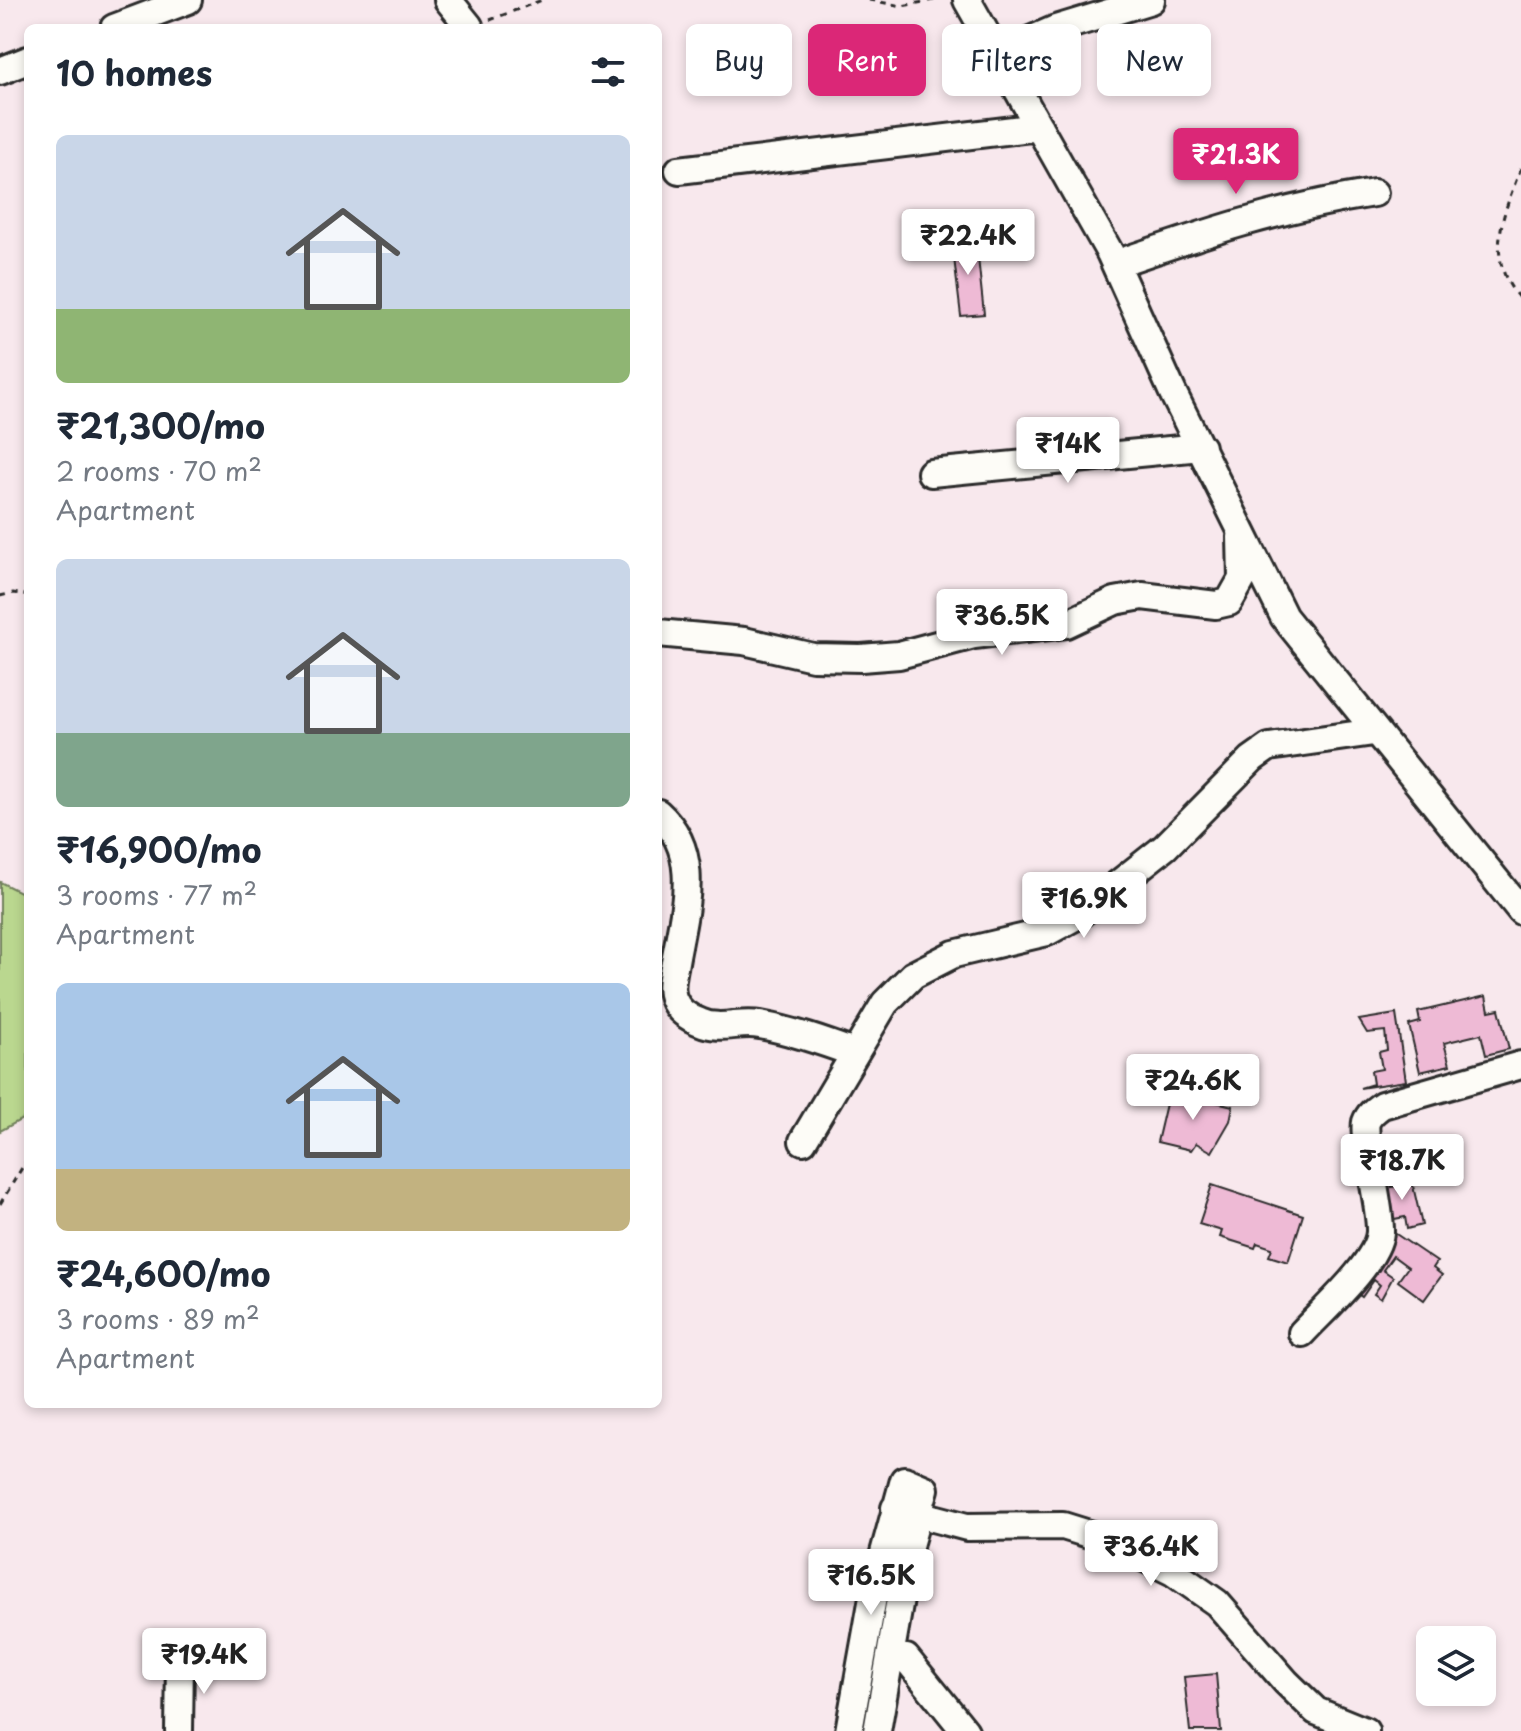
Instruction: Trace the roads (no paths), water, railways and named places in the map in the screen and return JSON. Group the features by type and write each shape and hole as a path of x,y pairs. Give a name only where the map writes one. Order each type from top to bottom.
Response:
{"street":[{"path":"125,24 188,0"},
{"path":"448,0 467,24"},
{"path":"967,0 981,24"},
{"path":"1072,24 1151,0"},
{"path":"0,71 24,62"},
{"path":"1022,96 1115,264 1284,617 1521,911"},
{"path":"679,170 1039,127"},
{"path":"1115,264 1251,217 1374,193"},
{"path":"931,473 1201,447"},
{"path":"662,633 744,641 813,657 861,658 899,655 974,635 1066,624 1115,601 1142,596 1216,605 1229,602 1239,588 1240,528"},
{"path":"803,1141 885,1003 913,975 954,954 1047,932 1080,914 1165,847 1260,752 1280,744 1374,732"},
{"path":"662,816 674,827 683,842 686,869 686,900 671,987 676,1005 700,1023 716,1027 759,1024 854,1053"},
{"path":"1302,1333 1365,1263 1379,1237 1374,1174 1365,1127 1373,1111 1382,1105 1521,1065"},
{"path":"849,1731 875,1586 906,1511"},
{"path":"877,1731 906,1511"},
{"path":"906,1511 967,1527 1063,1526 1108,1540 1173,1572 1217,1603 1286,1682 1316,1711 1365,1731"},
{"path":"906,1658 965,1731"},
{"path":"179,1731 180,1662"}]}
